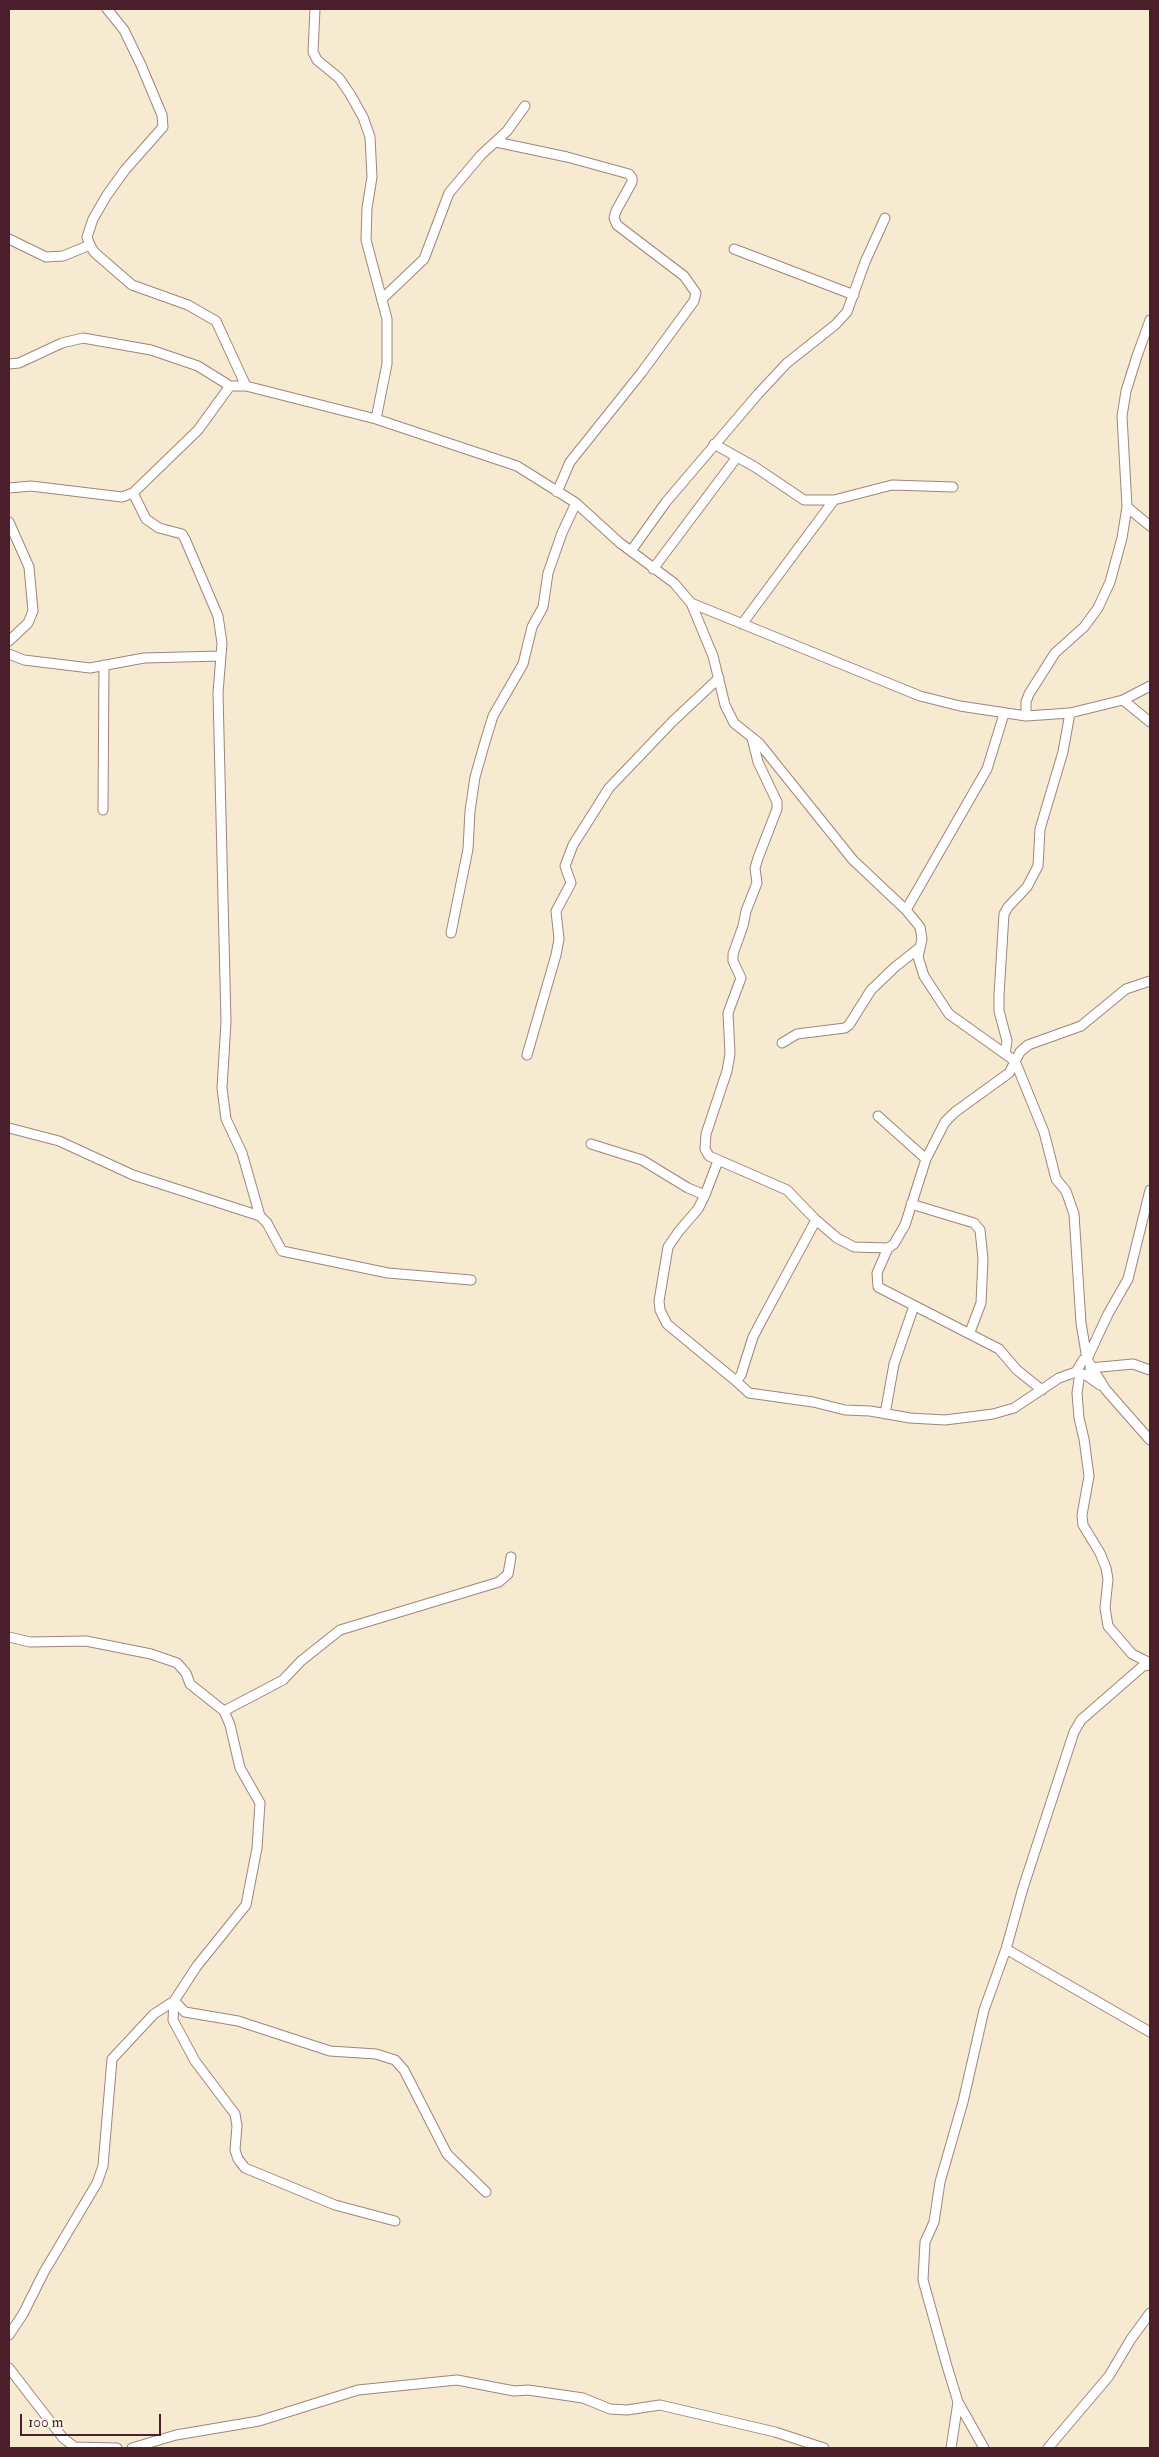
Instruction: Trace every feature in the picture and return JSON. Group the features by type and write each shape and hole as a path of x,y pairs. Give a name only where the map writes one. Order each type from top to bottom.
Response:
{"street":[{"path":"107,9 124,30 141,65 162,115 163,128 125,170 100,206 87,237 94,252 132,286 188,305 216,321 246,386"},
{"path":"315,9 313,52 317,60 339,78 350,94 363,117 370,137 372,177 367,208 366,234 387,319 387,364 376,419"},
{"path":"383,298 424,260 449,192 481,155 507,131 525,106"},
{"path":"496,142 567,157 629,174 632,182 616,212 614,218 617,225 684,276 696,293 694,301 642,372 570,462 557,492"},
{"path":"631,551 666,502 714,444 787,363 835,325 847,312 865,262 885,218"},
{"path":"9,239 46,257 63,256 90,245"},
{"path":"734,249 854,294"},
{"path":"1026,716 1029,694 1055,654 1084,627 1098,608 1110,582 1122,538 1127,507 1122,416 1126,391 1136,356 1150,320"},
{"path":"9,364 19,363 62,344 83,338 151,350 178,358 198,366 230,386 246,386 376,419 510,464 576,503 653,569 674,583 690,603 713,656 725,705 734,723 759,743 778,764 792,785 853,860 906,910 922,933 918,956 924,976 949,1014 1015,1061 1044,1132 1056,1179 1066,1191 1074,1214 1081,1323 1089,1364 1106,1390 1150,1440"},
{"path":"9,488 31,486 122,497 133,493 198,430 230,386"},
{"path":"714,444 804,500 834,500 892,485 953,487"},
{"path":"653,569 737,458"},
{"path":"133,493 146,518 159,528 182,534 218,616 222,643 218,692 226,1022 222,1088 226,1119 242,1153 260,1216"},
{"path":"742,624 834,500"},
{"path":"451,934 468,849 470,811 475,777 485,742 493,716 523,664 532,627 543,607 548,572 562,533 576,503"},
{"path":"1127,507 1150,526"},
{"path":"9,522 29,567 33,611 28,623 9,641"},
{"path":"690,603 920,696 1004,714 1026,716 1070,713 1123,700 1150,686"},
{"path":"9,654 24,660 90,668 144,658 221,656"},
{"path":"103,810 104,665"},
{"path":"526,1055 556,955 559,939 556,911 570,883 566,866 573,845 609,788 673,721 719,678"},
{"path":"1123,700 1150,722"},
{"path":"1005,1054 1006,1041 999,1011 1004,914 1027,887 1038,866 1040,829 1063,752 1070,713"},
{"path":"906,910 987,769 1004,714"},
{"path":"752,738 758,762 777,802 777,808 758,858 755,868 757,883 733,954 733,961 741,978 728,1013 730,1054 727,1071 706,1134 705,1149 709,1156 718,1161 787,1190 816,1220 837,1238 854,1247 888,1248"},
{"path":"782,1043 797,1034 845,1028 849,1025 871,990 894,967 919,948"},
{"path":"1042,1390 1017,1370 999,1348 878,1288 877,1273 888,1248 894,1244 905,1225 926,1159 945,1122 955,1112 1009,1073 1020,1052 1028,1045 1081,1026 1126,989 1150,981"},
{"path":"878,1116 926,1159"},
{"path":"9,1128 59,1141 132,1175 260,1216 268,1223 282,1251 388,1273 471,1280"},
{"path":"591,1144 642,1160 688,1188 705,1195"},
{"path":"718,1161 698,1209 678,1231 668,1247 659,1301 660,1310 667,1324 749,1393 813,1402 845,1410 945,1420 993,1414 1014,1408 1058,1378 1078,1372 1106,1390"},
{"path":"1089,1364 1108,1314 1128,1279 1150,1190"},
{"path":"911,1204 974,1223 980,1230 983,1259 981,1303 970,1332"},
{"path":"736,1381 741,1375 753,1337 762,1318 816,1220"},
{"path":"886,1414 894,1364 914,1306"},
{"path":"1150,1370 1133,1364 1089,1364 1083,1360 1078,1372 1077,1392 1079,1418 1089,1476 1082,1515 1083,1525 1100,1553 1106,1568 1108,1579 1105,1608 1108,1626 1132,1654 1150,1664"},
{"path":"224,1711 283,1680 301,1662 340,1630 498,1582 508,1574 511,1557"},
{"path":"9,1637 30,1642 86,1641 151,1654 177,1663 186,1673 190,1684 224,1711 230,1725 240,1768 260,1803 257,1848 246,1905 197,1966 174,2001 154,2014 112,2060 104,2166 97,2183 44,2272 23,2314 9,2334"},
{"path":"984,2448 958,2402 923,2280 925,2242 934,2222 940,2182 963,2102 984,2010 1006,1949 1023,1888 1074,1732 1081,1720 1143,1666 1150,1664"},
{"path":"1006,1949 1150,2032"},
{"path":"174,2001 185,2012 238,2021 330,2051 376,2054 395,2060 404,2070 447,2154 486,2192"},
{"path":"174,2001 174,2020 195,2061 236,2114 235,2150 238,2159 245,2168 335,2205 395,2221"},
{"path":"1048,2448 1109,2376 1130,2339 1150,2313"},
{"path":"9,2368 63,2438 76,2448 117,2448"},
{"path":"132,2448 176,2435 259,2421 358,2390 457,2380 514,2390 528,2390 583,2398 610,2409 627,2410 660,2405 775,2432 824,2448"},
{"path":"952,2448 958,2402"}]}
